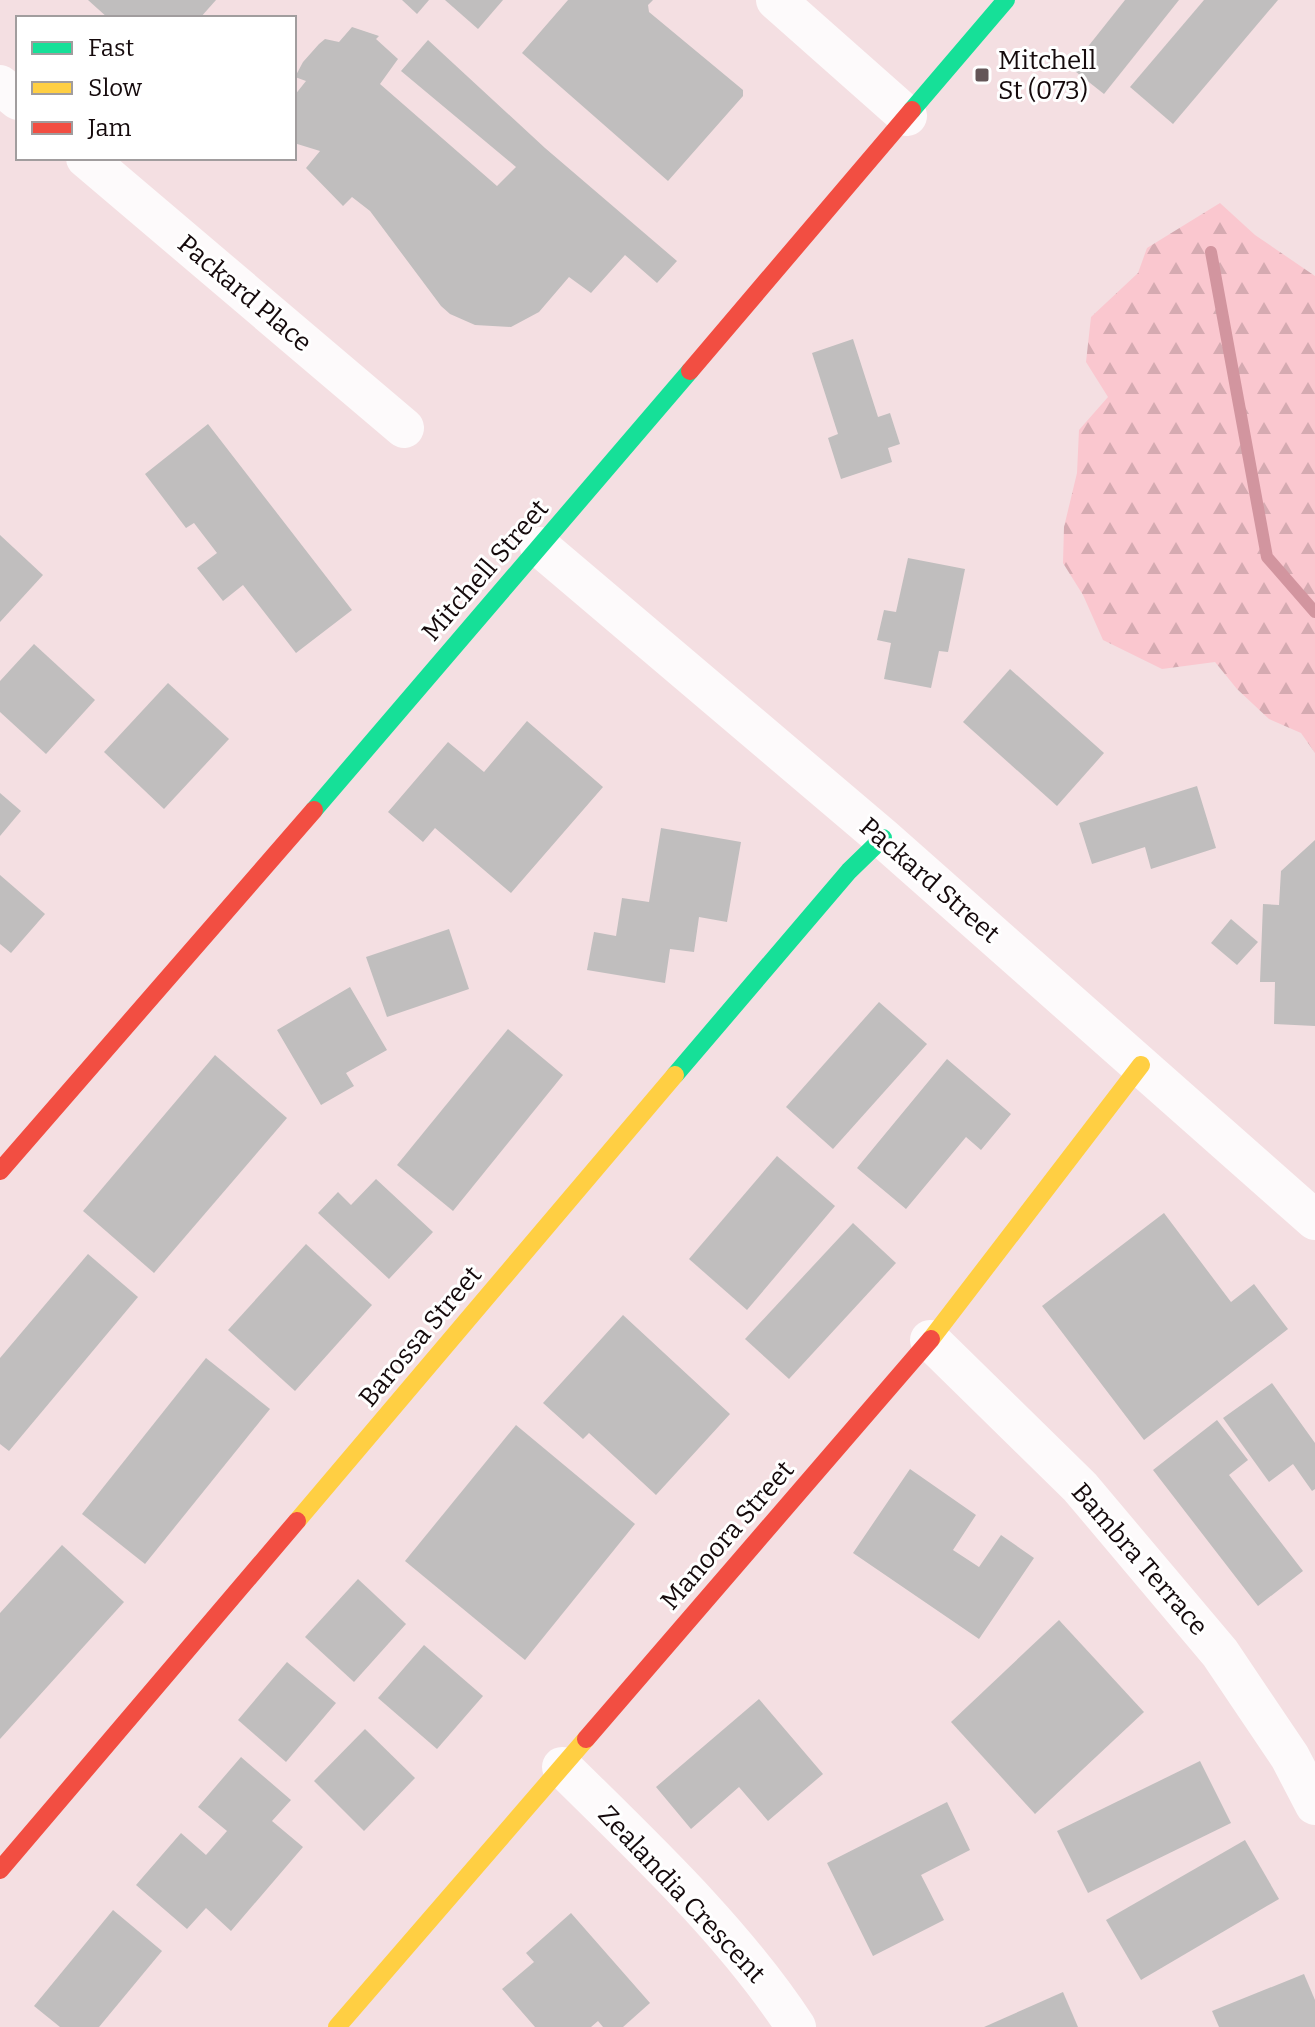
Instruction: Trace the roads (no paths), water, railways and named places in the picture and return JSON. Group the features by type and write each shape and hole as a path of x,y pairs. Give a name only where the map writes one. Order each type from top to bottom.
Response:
{"street":[{"path":"776,0 907,116"},
{"name":"Mitchell Street","path":"0,1171 540,547 1006,0"},
{"path":"0,85 16,98"},
{"name":"Packard Place","path":"88,160 404,428"},
{"name":"Packard Street","path":"540,547 883,838 1315,1220"},
{"name":"Barossa Street","path":"0,1870 849,871 883,838"},
{"name":"Manoora Street","path":"337,2027 930,1340 1141,1065"},
{"name":"Bambra Terrace","path":"930,1340 1080,1487 1220,1653 1290,1757 1315,1805"},
{"name":"Zealandia Crescent","path":"562,1767 670,1874 775,1995 796,2027"}],"waterway":[{"path":"1211,252 1267,557 1315,612"}],"place":[{"name":"Mitchell St (073)","path":"982,75"}]}
